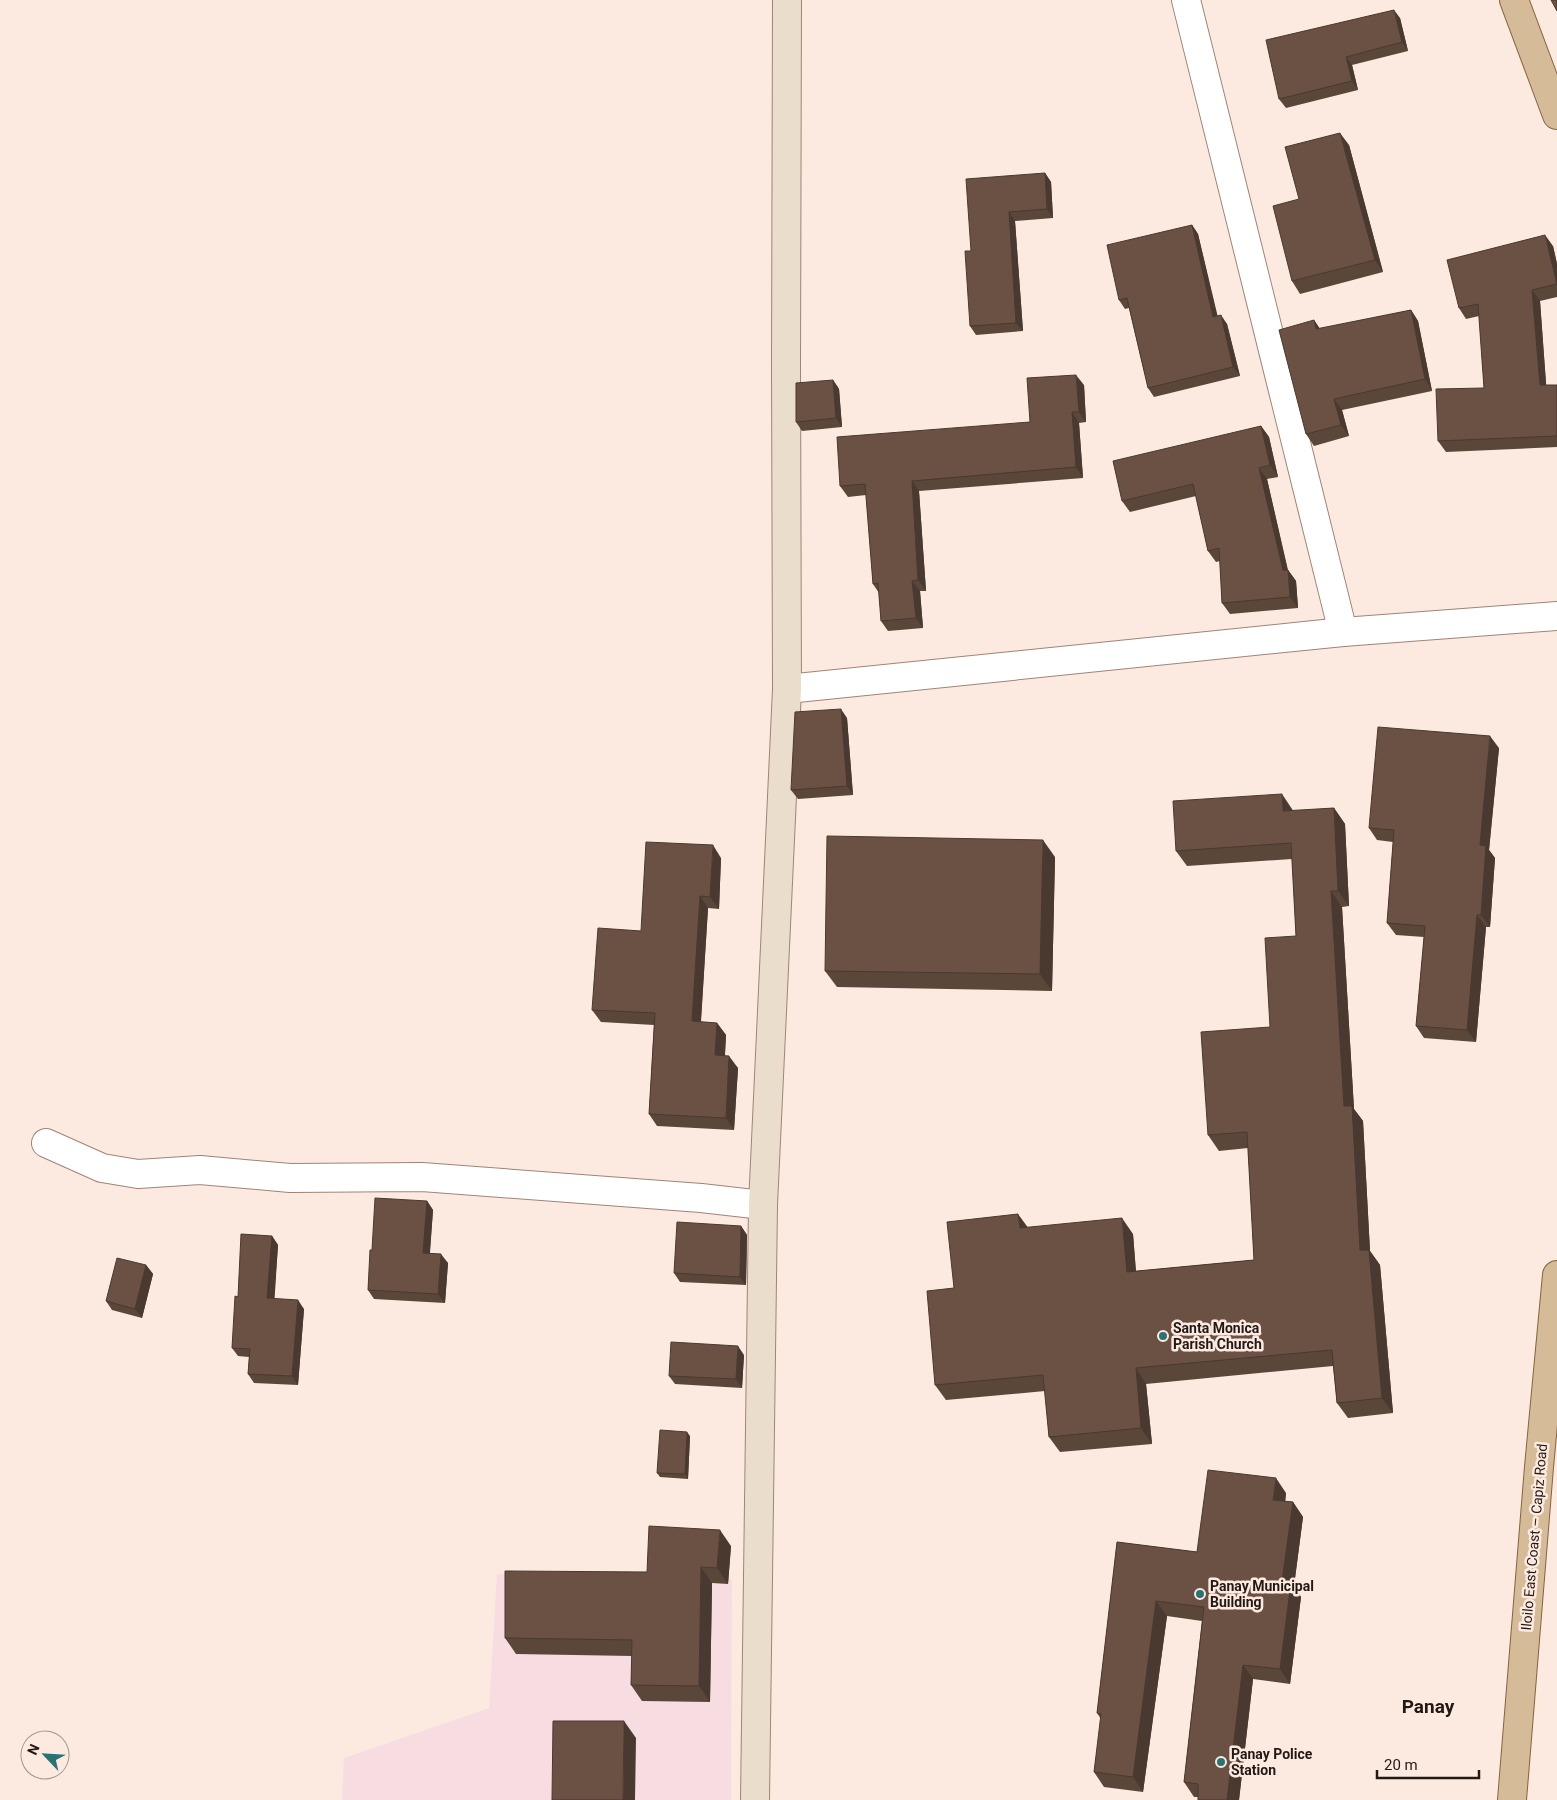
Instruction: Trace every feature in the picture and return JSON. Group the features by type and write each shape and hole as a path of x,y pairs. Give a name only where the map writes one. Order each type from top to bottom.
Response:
{"main road":[{"path":"1514,0 1557,115"},
{"name":"Iloilo East Coast – Capiz Road","path":"1512,1800 1539,1467 1557,1275"}],"street":[{"path":"754,1800 763,1205 787,689 787,0"},
{"path":"1186,0 1343,632"},
{"path":"787,689 1343,632 1557,616"},
{"path":"46,1143 102,1168 138,1174 200,1170 290,1178 422,1177 701,1198 763,1205"}],"shaded area":[{"path":"497,1574 732,1580 731,1800 342,1800 344,1758 489,1708"}],"building":[{"path":"1551,0 1557,0 1557,11"},
{"path":"1394,10 1402,42 1346,57 1352,81 1279,99 1266,40"},
{"path":"1340,133 1375,260 1292,281 1273,206 1299,199 1285,147"},
{"path":"1045,173 1047,209 1009,212 1016,323 970,326 965,251 971,251 966,179"},
{"path":"1192,225 1213,317 1221,315 1233,367 1148,388 1127,298 1119,300 1107,245"},
{"path":"1545,235 1557,284 1532,290 1540,385 1557,385 1557,436 1438,441 1436,389 1484,388 1478,304 1459,308 1447,260"},
{"path":"1411,310 1425,379 1334,399 1341,425 1306,434 1279,330 1314,320 1316,329"},
{"path":"1076,375 1079,412 1072,412 1076,467 912,481 918,580 912,581 916,618 881,621 878,583 873,584 865,484 840,486 837,437 1030,422 1027,378"},
{"path":"833,380 836,418 796,422 796,383"},
{"path":"1261,426 1270,465 1259,468 1283,570 1288,570 1290,597 1222,603 1219,548 1208,551 1193,484 1122,501 1113,461"},
{"path":"841,709 847,786 791,790 795,712"},
{"path":"1378,727 1490,736 1480,845 1486,846 1481,915 1477,915 1467,1030 1416,1026 1425,926 1387,923 1394,830 1369,828"},
{"path":"1282,794 1283,811 1334,808 1338,891 1331,891 1344,1106 1352,1106 1360,1250 1369,1250 1382,1398 1337,1403 1332,1350 1136,1368 1141,1428 1049,1437 1043,1375 935,1385 927,1291 954,1288 947,1222 1018,1214 1020,1228 1122,1218 1127,1272 1254,1260 1247,1132 1208,1135 1201,1032 1270,1027 1265,938 1296,936 1291,843 1176,851 1173,801"},
{"path":"827,836 1043,840 1040,974 825,971"},
{"path":"646,842 713,845 710,897 700,896 692,1021 717,1023 715,1055 729,1056 726,1118 649,1114 655,1013 592,1010 598,928 641,931"},
{"path":"375,1198 427,1201 423,1253 441,1254 438,1294 368,1290"},
{"path":"677,1222 741,1226 740,1277 674,1273"},
{"path":"241,1234 272,1236 267,1298 298,1300 292,1376 248,1374 250,1349 232,1348 235,1296 238,1297"},
{"path":"117,1258 146,1265 135,1309 106,1301"},
{"path":"671,1342 738,1346 736,1379 669,1376"},
{"path":"660,1430 687,1432 685,1474 657,1473"},
{"name":"Panay Municipal Building","path":"1208,1470 1276,1478 1273,1500 1293,1502 1282,1581 1291,1582 1280,1669 1243,1665 1227,1800 1198,1800 1198,1784 1184,1782 1204,1607 1156,1601 1133,1777 1094,1772 1101,1714 1097,1713 1117,1542 1197,1552"},
{"path":"649,1526 720,1530 717,1568 701,1567 699,1686 631,1685 632,1640 505,1638 505,1571 647,1572"},
{"path":"553,1721 624,1721 623,1800 552,1800"}],"place":[{"name":"Santa Monica Parish Church","path":"1163,1336"},
{"name":"Panay Municipal Building","path":"1200,1594"},
{"name":"Panay Police Station","path":"1221,1762"}],"district":[{"name":"Panay","path":"1428,1706"}]}
